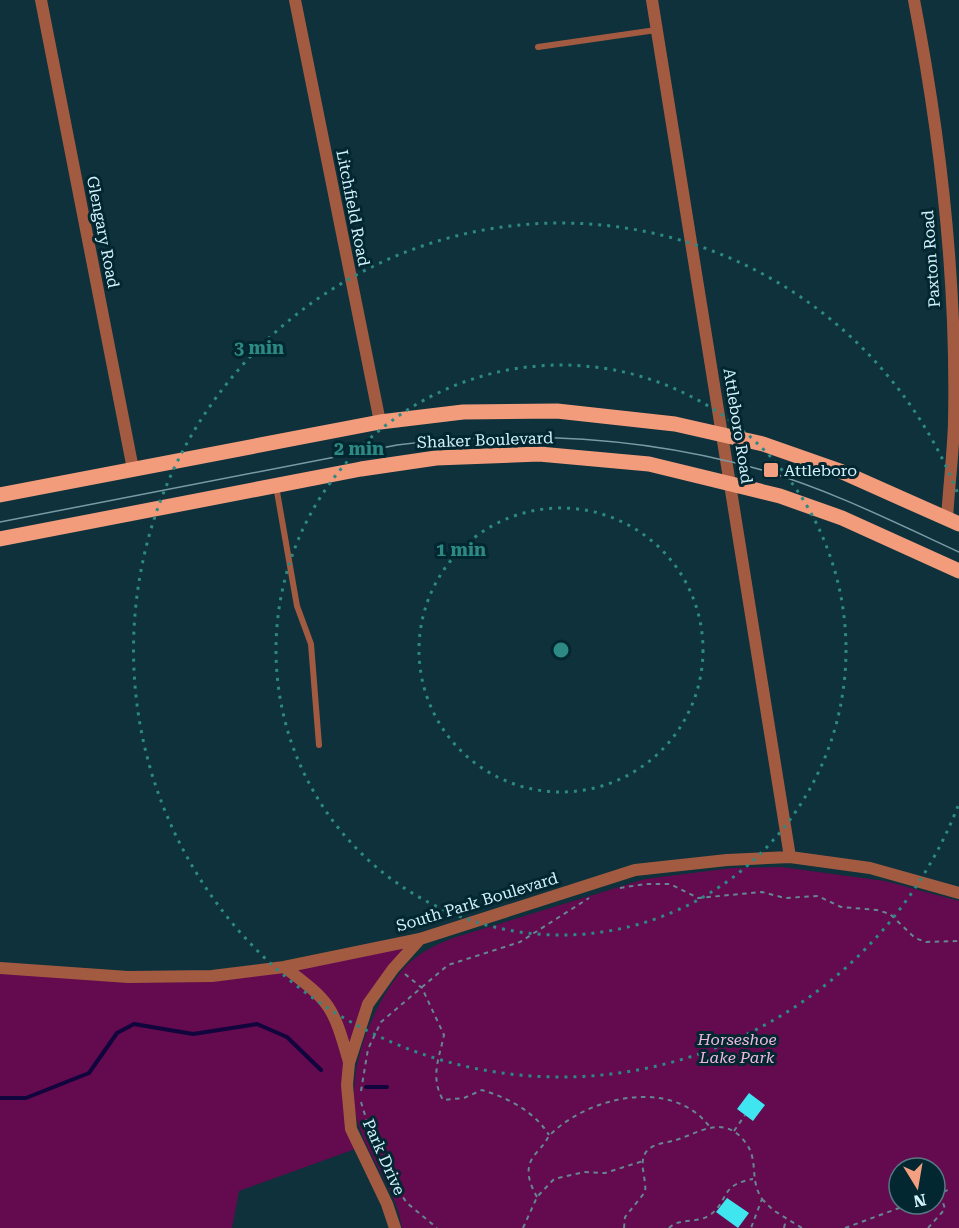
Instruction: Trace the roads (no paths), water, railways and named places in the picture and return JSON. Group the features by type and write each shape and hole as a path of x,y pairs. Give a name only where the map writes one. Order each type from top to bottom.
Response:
{"main road":[{"name":"Shaker Boulevard","path":"0,495 380,422 463,412 557,411 634,418 722,433 763,444 840,471 953,521"},
{"name":"Shaker Boulevard","path":"0,539 410,461 516,454 629,461 730,482 834,514 959,571"}],"street":[{"name":"Glengary Road","path":"41,0 133,470"},
{"name":"Litchfield Road","path":"295,0 380,422"},
{"name":"Attleboro Road","path":"652,0 790,857"},
{"name":"Paxton Road","path":"914,0 930,85 951,274 953,521"},
{"name":"South Park Boulevard","path":"0,968 128,977 212,976 284,967 420,939 635,870 676,864 790,857 870,868 959,893"},
{"name":"Park Drive","path":"395,1228 387,1204 351,1129 347,1087 349,1063 368,1004 396,966 420,939"},
{"path":"284,967 312,987 335,1014 349,1063"}],"lane":[{"path":"538,47 657,29"},
{"path":"275,485 297,606 311,644 320,745"}],"waterway":[{"path":"0,1098 26,1098 89,1073 117,1033 134,1024 193,1034 257,1024 287,1037 321,1070"},
{"path":"366,1087 387,1087"}],"tram line":[{"path":"0,522 397,445 443,440 535,437 626,443 672,450 762,470 837,497 959,552"}],"place":[{"name":"Attleboro","path":"771,470"}],"park label":[{"name":"Horseshoe Lake Park","path":"737,1048"}]}
